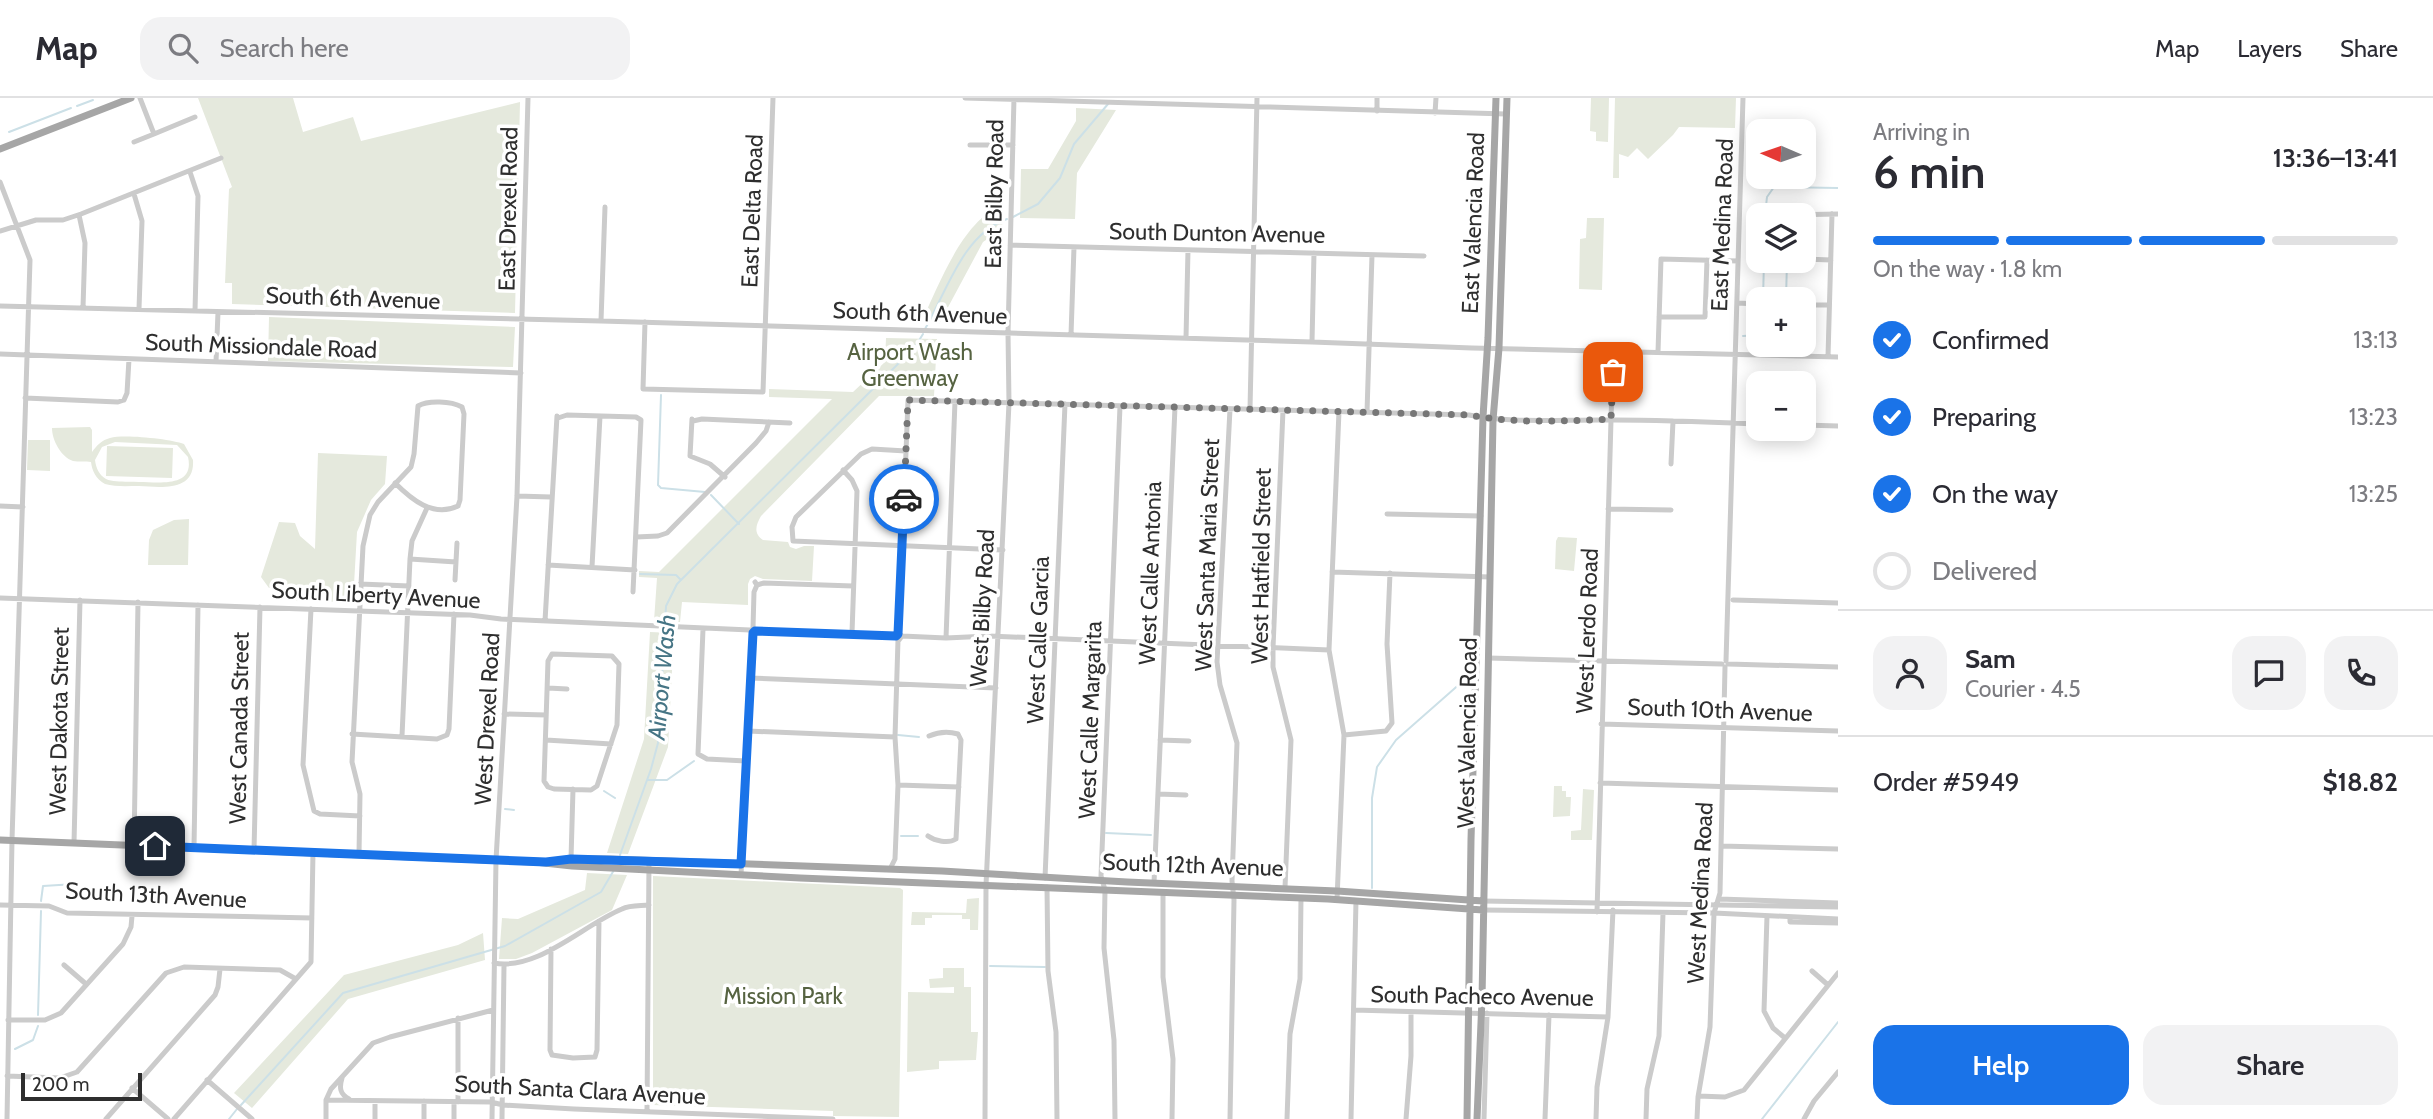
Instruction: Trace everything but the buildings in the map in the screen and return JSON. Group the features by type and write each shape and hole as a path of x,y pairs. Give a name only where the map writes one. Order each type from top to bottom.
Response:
{"main road":[{"path":"0,149 131,98"},
{"name":"East Valencia Road","path":"1488,348 1496,98"},
{"name":"East Valencia Road","path":"1499,348 1507,98"},
{"path":"1492,215 1503,216"},
{"name":"West Valencia Road","path":"1467,1119 1483,417 1488,348"},
{"name":"West Valencia Road","path":"1477,1119 1484,1014 1483,901 1493,419 1499,348"},
{"path":"1477,657 1488,657"},
{"path":"1474,781 1485,781"},
{"name":"South 12th Avenue","path":"0,840 546,862 741,875 1105,890 1285,888 1337,895 1356,901 1483,910"},
{"name":"South 12th Avenue","path":"546,862 610,859 987,873 1154,883 1301,898 1386,894 1483,901"},
{"path":"904,871 904,882"},
{"path":"1374,902 1384,899 1386,894"}],"street":[{"path":"140,98 154,134"},
{"name":"East Drexel Road","path":"523,321 528,98"},
{"name":"East Delta Road","path":"645,323 643,389 764,393 774,98"},
{"path":"965,98 1506,114"},
{"path":"1250,409 1257,98"},
{"path":"1377,98 1377,111"},
{"path":"1436,98 1436,113"},
{"name":"East Medina Road","path":"1735,354 1743,98"},
{"name":"East Bilby Road","path":"1008,333 1014,99"},
{"path":"134,142 195,117"},
{"path":"970,145 1013,145"},
{"path":"0,232 36,220 63,220 79,215 221,159"},
{"path":"190,172 198,196 195,311"},
{"path":"0,182 30,260 12,840 7,1119"},
{"path":"134,194 142,221 139,309"},
{"path":"601,321 605,206"},
{"path":"1816,214 1835,214 1828,357"},
{"path":"79,215 85,243 83,308"},
{"name":"South Dunton Avenue","path":"1010,245 1423,256"},
{"path":"1071,335 1074,247"},
{"path":"1186,338 1188,250"},
{"path":"1312,342 1314,253"},
{"path":"1367,412 1373,255"},
{"path":"1658,352 1661,259 1738,261"},
{"path":"1816,259 1831,260"},
{"path":"1660,317 1705,317 1707,260"},
{"path":"1737,303 1746,303"},
{"path":"1816,304 1829,305"},
{"name":"South 6th Avenue","path":"0,306 1488,348 1735,354 1783,352 1838,357"},
{"path":"216,362 218,312"},
{"name":"West Drexel Road","path":"492,1119 496,860 517,496 523,321"},
{"name":"West Bilby Road","path":"985,1119 986,885 1009,403 1008,333"},
{"name":"West Lerdo Road","path":"1597,912 1614,350"},
{"name":"South Missiondale Road","path":"0,354 521,373"},
{"name":"West Medina Road","path":"1698,1119 1698,1096 1710,1027 1714,913 1718,902 1721,846 1735,354"},
{"path":"25,398 125,402 129,359"},
{"path":"914,871 896,866 895,859 898,785 896,684 908,400 1469,415 1493,419 1559,422 1611,419 1746,424"},
{"path":"946,638 955,401"},
{"path":"359,854 360,794 352,766 352,734 363,546 370,515 384,492 408,470 413,460 418,404 463,405 459,508 427,508 409,497 395,483"},
{"name":"West Calle Garcia","path":"1045,877 1065,404"},
{"name":"West Calle Margarita","path":"1115,1119 1114,1040 1104,948 1105,890 1101,881 1121,406"},
{"name":"West Calle Antonia","path":"1154,883 1175,407"},
{"name":"West Santa Maria Street","path":"1230,408 1218,646 1220,685 1237,743 1230,1119"},
{"name":"West Hatfield Street","path":"1283,410 1273,667 1291,740 1285,888"},
{"path":"1337,895 1344,735 1329,650 1339,411"},
{"path":"592,567 600,416"},
{"path":"545,621 558,417 636,417 641,420 633,593"},
{"path":"724,477 710,464 690,456 692,420 790,423"},
{"path":"1671,464 1673,421"},
{"path":"636,537 658,537 667,533 724,477 766,431 769,422"},
{"path":"1816,425 1838,426"},
{"path":"906,451 866,451 796,517 792,527 794,543 1003,550"},
{"path":"843,470 857,491 852,634"},
{"path":"517,496 551,497"},
{"path":"0,506 23,507"},
{"path":"402,736 410,559 412,541 427,508"},
{"path":"1608,509 1671,510"},
{"path":"1387,514 1481,516"},
{"path":"455,580 457,543"},
{"path":"1607,553 1615,553"},
{"path":"410,559 456,562"},
{"path":"548,565 635,570"},
{"path":"1332,572 1490,577"},
{"path":"1344,735 1383,732 1389,729 1393,720 1387,645 1390,573"},
{"path":"360,584 409,586"},
{"path":"741,875 756,584 853,586"},
{"name":"South Liberty Avenue","path":"0,597 454,614 510,620 675,628 1329,650"},
{"name":"West Dakota Street","path":"74,843 80,600"},
{"path":"1733,600 1838,603"},
{"path":"134,846 138,603"},
{"path":"194,848 198,605"},
{"name":"West Canada Street","path":"254,850 260,607"},
{"path":"311,609 303,765 310,810 320,814 360,816"},
{"path":"352,734 446,737 449,729 454,614"},
{"path":"703,629 698,757 746,761"},
{"path":"550,655 612,656 618,659 620,668 617,725 611,744 597,786 591,790 554,789 544,785 550,655"},
{"path":"1488,657 1838,667"},
{"path":"750,678 996,688"},
{"path":"548,688 567,689"},
{"path":"504,714 546,715"},
{"name":"South 10th Avenue","path":"1601,724 1838,732"},
{"path":"748,731 895,737"},
{"path":"928,836 944,841 956,839 961,740 960,734 937,732 929,736"},
{"path":"546,740 611,744"},
{"path":"1160,740 1189,741"},
{"path":"1600,783 1838,790"},
{"path":"898,785 959,787"},
{"path":"571,859 573,789"},
{"path":"1158,794 1186,795"},
{"path":"1721,846 1838,849"},
{"path":"174,1119 311,962 313,852"},
{"path":"888,871 895,859"},
{"path":"647,1111 649,861"},
{"path":"1047,887 1048,971 1056,1032 1057,1119"},
{"path":"1163,891 1163,977 1173,1059 1172,1119"},
{"path":"1287,1119 1290,1034 1300,979 1301,898"},
{"path":"1351,1119 1356,901"},
{"name":"South 12th Avenue","path":"1483,901 1613,905 1718,902 1838,905"},
{"name":"South 13th Avenue","path":"0,905 49,906 67,913 132,916 312,918"},
{"path":"494,959 504,965 530,959 624,907 649,905"},
{"path":"1596,1119 1597,1087 1608,1017 1613,905"},
{"name":"South 12th Avenue","path":"1483,910 1714,913 1838,921"},
{"path":"1646,1119 1647,1090 1658,1036 1663,913"},
{"path":"8,1020 53,1018 61,1013 123,944 131,927 132,916"},
{"path":"1767,916 1764,1012 1773,1028 1785,1038"},
{"path":"551,949 550,1057 597,1059 598,921"},
{"path":"64,965 86,984"},
{"path":"502,1119 504,965"},
{"path":"7,1076 72,1075 81,1069 166,972 184,967 280,970 296,979"},
{"path":"106,1119 215,995 220,969"},
{"path":"1812,971 1828,985"},
{"path":"1698,1096 1725,1097 1744,1090 1838,973"},
{"path":"326,1119 326,1100 331,1089 367,1048 380,1040 493,1010"},
{"name":"South Pacheco Avenue","path":"1354,1010 1608,1017"},
{"path":"1406,1119 1411,1012"},
{"name":"West Valencia Road","path":"1484,1014 1484,1119"},
{"path":"1545,1119 1549,1015"},
{"path":"454,1119 458,1018"},
{"path":"1804,1119 1814,1101 1838,1072"},
{"path":"342,1076 342,1094 352,1101"},
{"path":"207,1080 253,1119"},
{"path":"132,1088 167,1119"},
{"name":"South Santa Clara Avenue","path":"326,1100 491,1102 503,1105 647,1111 684,1116 833,1119"},
{"path":"375,1101 375,1119"},
{"path":"424,1101 424,1119"},
{"path":"574,1119 575,1108"},
{"path":"629,1111 629,1119"}],"green space":[{"path":"198,98 293,98 303,132 353,117 361,141 520,102 515,313 232,304 232,283 225,283 229,189 232,187"},
{"path":"1591,98 1609,98 1608,142 1596,141 1596,132 1590,131"},
{"path":"1615,98 1736,98 1735,128 1679,127 1648,159 1637,148 1628,157 1619,154 1619,178 1613,178"},
{"path":"1076,108 1116,110 1077,173 1075,219 1020,218 1021,169 1048,169 1076,121"},
{"name":"Airport Wash Greenway","path":"1003,204 1002,229 983,242 939,324 921,322 944,273 964,239 988,213"},
{"path":"1587,218 1604,218 1602,290 1579,289 1580,239 1586,238"},
{"path":"269,317 515,327 513,367 268,361"},
{"name":"Airport Wash Greenway","path":"886,338 937,339 934,396 879,396 761,516 757,526 758,535 763,540 788,542 790,547 796,549 814,546 812,581 763,579 755,576 748,584 748,605 682,602 680,622 654,621 657,578 639,577 639,571 659,572 832,399 769,397 769,389 853,392 885,362"},
{"path":"90,427 92,452 102,441 117,437 168,440 184,444 193,460 192,470 183,483 166,487 105,484 95,474 91,462 73,461 61,452 55,443 52,428","holes":["115,442 177,445 188,457 189,467 181,479 174,481 110,480 100,473 95,463 102,447"]},
{"path":"28,440 50,440 50,471 27,470"},
{"path":"107,446 173,448 172,478 106,476"},
{"path":"318,453 387,456 385,484 371,500 357,532 353,602 295,601 281,588 269,588 261,577 279,522 295,523 300,536 315,549"},
{"path":"189,519 188,565 148,565 149,540 153,530 174,520"},
{"path":"1558,537 1577,538 1574,571 1555,569"},
{"path":"650,632 674,633 668,747 628,854 607,853 644,739"},
{"path":"1554,786 1562,786 1566,797 1571,797 1570,816 1553,817"},
{"path":"1583,789 1594,790 1592,840 1571,840 1571,831 1581,830"},
{"path":"587,873 627,875 612,910 532,953 516,959 499,959 502,918 518,919 585,890"},
{"name":"Mission Park","path":"653,876 903,890 899,1117 833,1116 833,1111 653,1105"},
{"path":"979,898 978,930 970,930 970,919 962,919 962,915 932,915 932,918 925,918 925,925 911,925 912,912 966,913 967,899"},
{"path":"483,933 485,960 348,999 252,1108 234,1093 344,975 458,945"},
{"path":"943,968 964,968 964,987 971,987 971,1032 978,1032 976,1060 939,1061 939,1069 907,1072 908,992 954,993 954,987 930,988 929,979 943,978"}],"waterway":[{"path":"77,106 93,100"},
{"name":"Airport Wash","path":"1013,217 1038,204 1060,178 1074,144 1108,104"},
{"path":"9,132 71,108"},
{"path":"1766,203 1774,187 1838,188"},
{"name":"Airport Wash","path":"925,329 968,250 992,226 1007,219"},
{"path":"1763,287 1764,273"},
{"path":"1786,287 1787,273"},
{"name":"Airport Wash","path":"665,623 666,606 677,584 915,347 923,334"},
{"path":"661,395 658,485 661,488 705,492"},
{"path":"711,495 739,524"},
{"path":"640,574 676,575 681,580"},
{"name":"Airport Wash","path":"620,855 658,743 665,629"},
{"path":"1372,888 1372,798 1377,767 1396,740 1471,674"},
{"path":"898,735 919,737"},
{"path":"648,780 667,780 694,761"},
{"path":"604,791 615,798"},
{"path":"505,809 514,810"},
{"path":"1106,833 1151,835"},
{"path":"901,836 918,836"},
{"name":"Airport Wash","path":"241,1105 343,993 505,946 601,892 614,870"},
{"path":"41,901 43,886 75,884"},
{"path":"38,1015 41,911"},
{"path":"990,966 1045,967"},
{"path":"1762,1119 1838,1022"},
{"path":"15,1049 33,1040 38,1026"},
{"name":"Airport Wash","path":"229,1119 237,1109"}],"way so far":[{"path":"904,499 908,400 1469,415 1493,419 1559,422 1611,419 1613,372"}],"route":[{"path":"155,846 546,862 610,859 741,864 753,633 896,636 904,499"}]}
